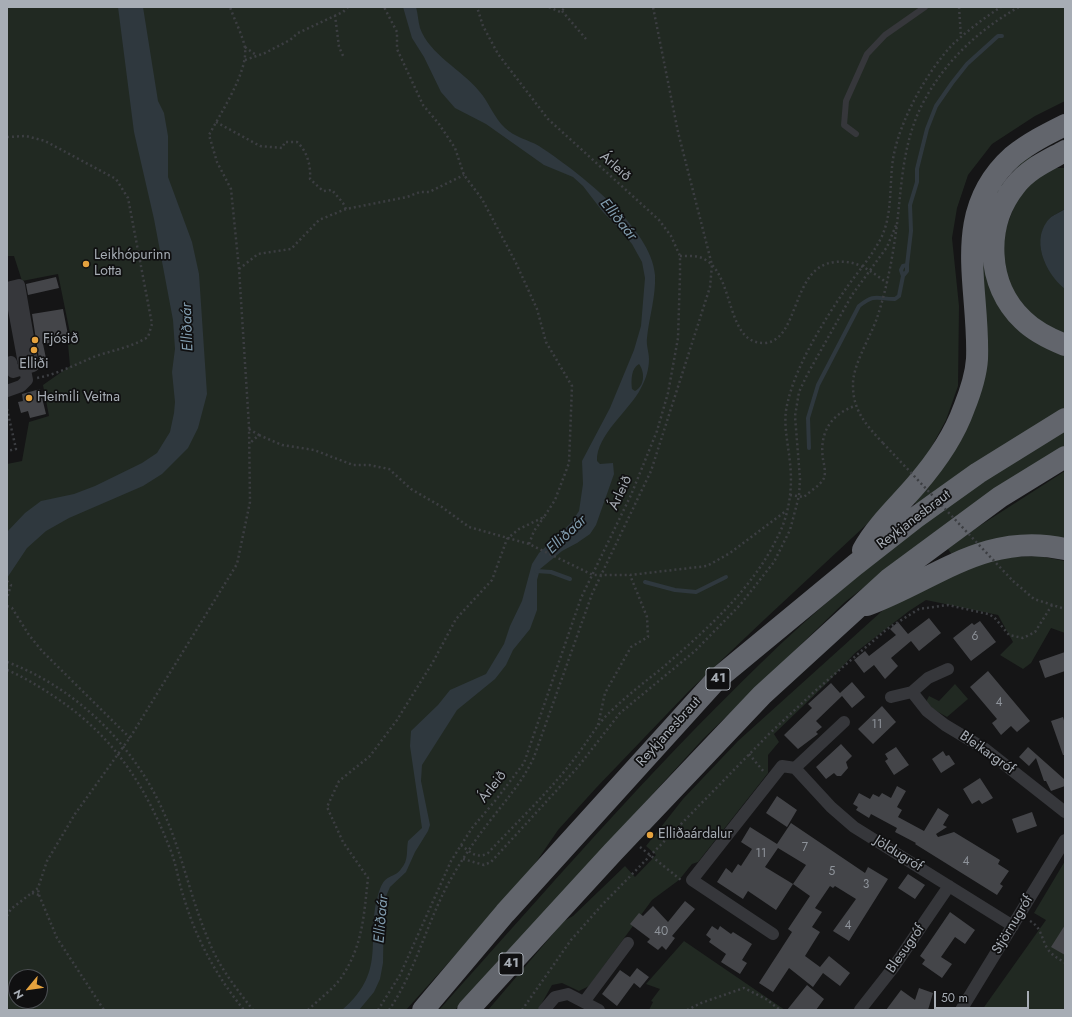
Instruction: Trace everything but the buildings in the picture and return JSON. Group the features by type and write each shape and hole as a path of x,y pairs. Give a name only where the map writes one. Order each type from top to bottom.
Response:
{"highway":[{"path":"855,565 871,535 917,484 934,462 953,433 964,410 972,384 977,360 971,253 974,222 983,196 991,181 1013,156 1029,145 1065,125"},
{"path":"1065,151 1038,166 1015,186 1002,209 994,238 995,269 1001,286 1022,319 1034,329 1065,345"},
{"path":"1038,166 1065,155"},
{"name":"Reykjanesbraut","path":"424,1008 505,913 717,680 855,565 978,473 1065,419"},
{"name":"41","path":"468,1010 762,695 889,579 1000,497 1065,457"},
{"path":"856,609 895,594 941,569 979,554 1004,548 1031,545 1065,549"}],"street":[{"path":"7,391 21,386 26,374 8,288"},
{"path":"7,363 11,362 13,372 26,374"},
{"path":"892,697 912,692 928,678 948,670"},
{"name":"Bleikargróf","path":"912,692 927,711 945,725 985,749 1065,812"},
{"path":"773,934 692,880 782,766 795,768 844,722"},
{"name":"Jöldugróf","path":"795,768 831,807 854,827 1013,926"},
{"name":"Stjörnugróf","path":"961,1010 1065,840"},
{"name":"Blesugróf","path":"860,1010 893,968 949,886"},
{"path":"584,1002 628,943"},
{"path":"544,1010 555,997 568,994 599,1010"}],"lane":[{"path":"856,134 844,125 846,100 867,54 885,34 925,7"},
{"path":"689,782 706,755"},
{"path":"553,918 576,903"}],"path":[{"path":"104,1010 57,938 39,895 38,888 47,861 71,821 130,738 237,564 250,502 249,429 239,269 231,189 217,162 209,135 245,60 245,47 230,7"},
{"path":"245,60 265,53 290,40 298,32 343,12 348,7"},
{"path":"384,7 397,32 397,49 415,89 423,105 439,124 455,148 464,175 482,199 516,262 537,309 546,342 572,386 569,463 555,500 534,531 529,544"},
{"name":"Árleið","path":"378,1010 400,975 443,876 460,845 524,763 576,611 642,472 663,412 678,338 680,256 671,236 659,220 548,119 498,54 483,26 477,7"},
{"path":"550,7 556,11 562,11 566,7"},
{"name":"Árleið","path":"389,1010 411,970 441,896 462,859 516,789 529,769 600,576 651,471 710,286 712,265 678,132 653,7"},
{"path":"959,7 961,38"},
{"path":"460,845 480,856 488,853 575,758 598,725 620,702 687,646 736,596 769,554 779,536 790,495 790,461 785,418 792,385 813,343 838,300 880,241 885,230 888,218 893,157 900,132 928,79 951,47 1001,7"},
{"path":"1019,7 985,29 960,51 924,101 911,134 902,165 897,223 887,283 872,331 856,369 852,384 855,406 863,420 1013,581 1034,599 1065,609"},
{"path":"562,11 586,39"},
{"path":"335,15 339,47 344,58"},
{"path":"245,47 256,55"},
{"path":"216,122 260,146 282,148 285,142 297,142 302,147 308,161 310,179 324,191 332,190 343,202 346,209"},
{"path":"7,137 26,136 45,141 116,178 128,198 152,324 148,337 138,343 71,366 54,375 26,374"},
{"path":"239,269 258,254 291,249 319,220 346,209 407,197 420,192 429,192 464,175"},
{"path":"462,859 471,863 484,865 491,862 578,767 620,713 695,651 740,604 774,562 790,530 799,496 800,479 795,416 799,392 807,375 852,296 887,247 897,223"},
{"path":"680,256 704,259 712,265 725,285 735,320 740,329 747,336 757,342 765,343 774,340 785,328 802,288 808,278 818,268 832,262 844,261 862,266 887,283"},
{"path":"790,495 804,497 825,476 822,443 825,430 839,413 855,406"},
{"path":"7,409 16,449 7,451"},
{"path":"249,429 282,445 314,450 353,465 369,465 389,469 411,489 442,507 469,527 529,544 592,575 630,575 707,566 730,553 787,510"},
{"path":"249,443 259,435"},
{"path":"308,1010 343,977 360,941 368,878 344,842 328,807 339,781 370,756 397,720 433,662 456,619 492,580 507,539 519,529 544,518"},
{"path":"598,725 605,693 627,654 631,647 648,637 647,617 630,575"},
{"path":"7,581 11,585 7,598"},
{"path":"7,606 12,608 42,652 130,738"},
{"path":"7,662 43,680 73,699 97,718 124,746 150,786 163,810 177,845 190,894 208,940 227,976 253,1010"},
{"path":"7,670 42,688 73,709 119,753 140,784 158,820 172,856 184,899 210,961 244,1010"},
{"path":"749,754 761,769"},
{"path":"640,847 670,872"},
{"path":"7,916 11,909 38,888"},
{"path":"32,893 39,895"},
{"path":"1027,920 1035,924 1041,932 1047,947 1052,954 1065,962"},
{"path":"687,1010 701,1003 744,988 766,999 780,1010"}],"shaded area":[{"path":"7,7 1065,7 1065,101 1035,116 992,144 968,175 957,208 952,238 959,306 958,386 946,420 924,461 867,524 689,691 596,788 558,830 528,874 406,1010 7,1010 7,464 22,461 29,422 49,416 43,385 70,366 68,344 72,343 58,274 22,281 14,256 7,256"},
{"path":"1028,155 1033,157 990,270 1065,350 1065,409 916,504 911,499 965,431 979,259 990,198"},
{"path":"1050,168 1065,168 1065,209 1051,217 1042,231 1065,289 1065,338 1030,318 1003,278 1003,219 1015,196"},
{"path":"1065,431 1065,448 934,533 845,602 703,739 455,1010 439,1010 557,877 637,790 719,705 801,625 842,589 944,508"},
{"path":"1065,471 1065,541 952,555 948,549 970,532"},
{"path":"1039,556 1065,561 1065,633 1051,628 1031,663 1023,669 1000,655 1013,642 998,615 926,600 909,611 855,653 829,681 774,734 779,742 768,755 768,773 698,862 692,864 679,880 652,900 589,986 579,991 562,983 552,985 538,1010 488,1010 564,921 573,916 625,866 635,877 656,855 646,846 683,799 738,741 892,602 952,570 1003,557"},
{"path":"955,684 968,699 947,717 933,709 926,702 929,696 939,701"},
{"path":"1065,861 1065,1010 982,1010 1046,920 1034,913"},
{"path":"684,941 785,1010 649,1010 653,1002 651,1001 660,989 646,984"}],"water":[{"name":"Elliðaár","path":"118,7 143,7 158,101 164,113 168,136 168,177 192,242 199,274 207,394 198,428 188,448 162,474 143,486 69,518 46,531 27,548 7,578 7,532 25,513 41,501 74,494 95,486 142,463 157,453 170,432 174,413 175,402 172,372 175,349 173,320 154,219 134,132"},
{"name":"Elliðaár","path":"403,7 416,7 420,28 424,37 438,54 472,83 486,100 498,120 505,128 513,134 539,146 573,170 592,185 627,220 641,239 651,257 655,275 655,283 647,338 649,359 646,378 636,396 608,432 598,451 597,461 600,464 613,463 614,474 596,525 590,534 562,551 540,569 537,580 537,610 530,629 513,650 506,665 495,679 457,710 422,765 421,781 430,825 406,872 390,887 384,901 383,963 380,979 374,992 359,1010 342,1010 357,995 366,980 371,966 375,906 382,884 387,878 396,874 404,866 408,841 422,828 410,746 411,731 438,705 450,690 486,674 504,644 510,626 522,601 532,564 539,553 571,523 579,511 583,484 582,461 610,408 634,350 641,326 645,278 642,262 632,244 603,212 583,186 573,177 544,165 486,124 455,108 441,92 424,57 412,38","holes":["639,364 643,379 641,386 635,391 632,389 632,375 636,366"]},
{"path":"1065,209 1065,289 1051,274 1042,255 1040,245 1044,225 1051,217"}],"waterway":[{"path":"809,448 808,418 818,385 859,306 869,299 895,299 899,296 903,276 901,270 903,266 907,265 911,231 910,205 917,182 917,169 927,129 936,106 967,64 998,36 1002,36"},
{"path":"903,276 907,271 907,265"},
{"path":"536,571 551,572 570,579"},
{"path":"645,582 675,590 696,592 726,577"}],"place":[{"name":"Leikhópurinn Lotta","path":"86,264"},
{"name":"Fjósið","path":"35,340"},
{"name":"Elliði","path":"34,350"},
{"name":"Heimili Veitna","path":"29,398"},
{"name":"Elliðaárdalur","path":"650,835"}]}
